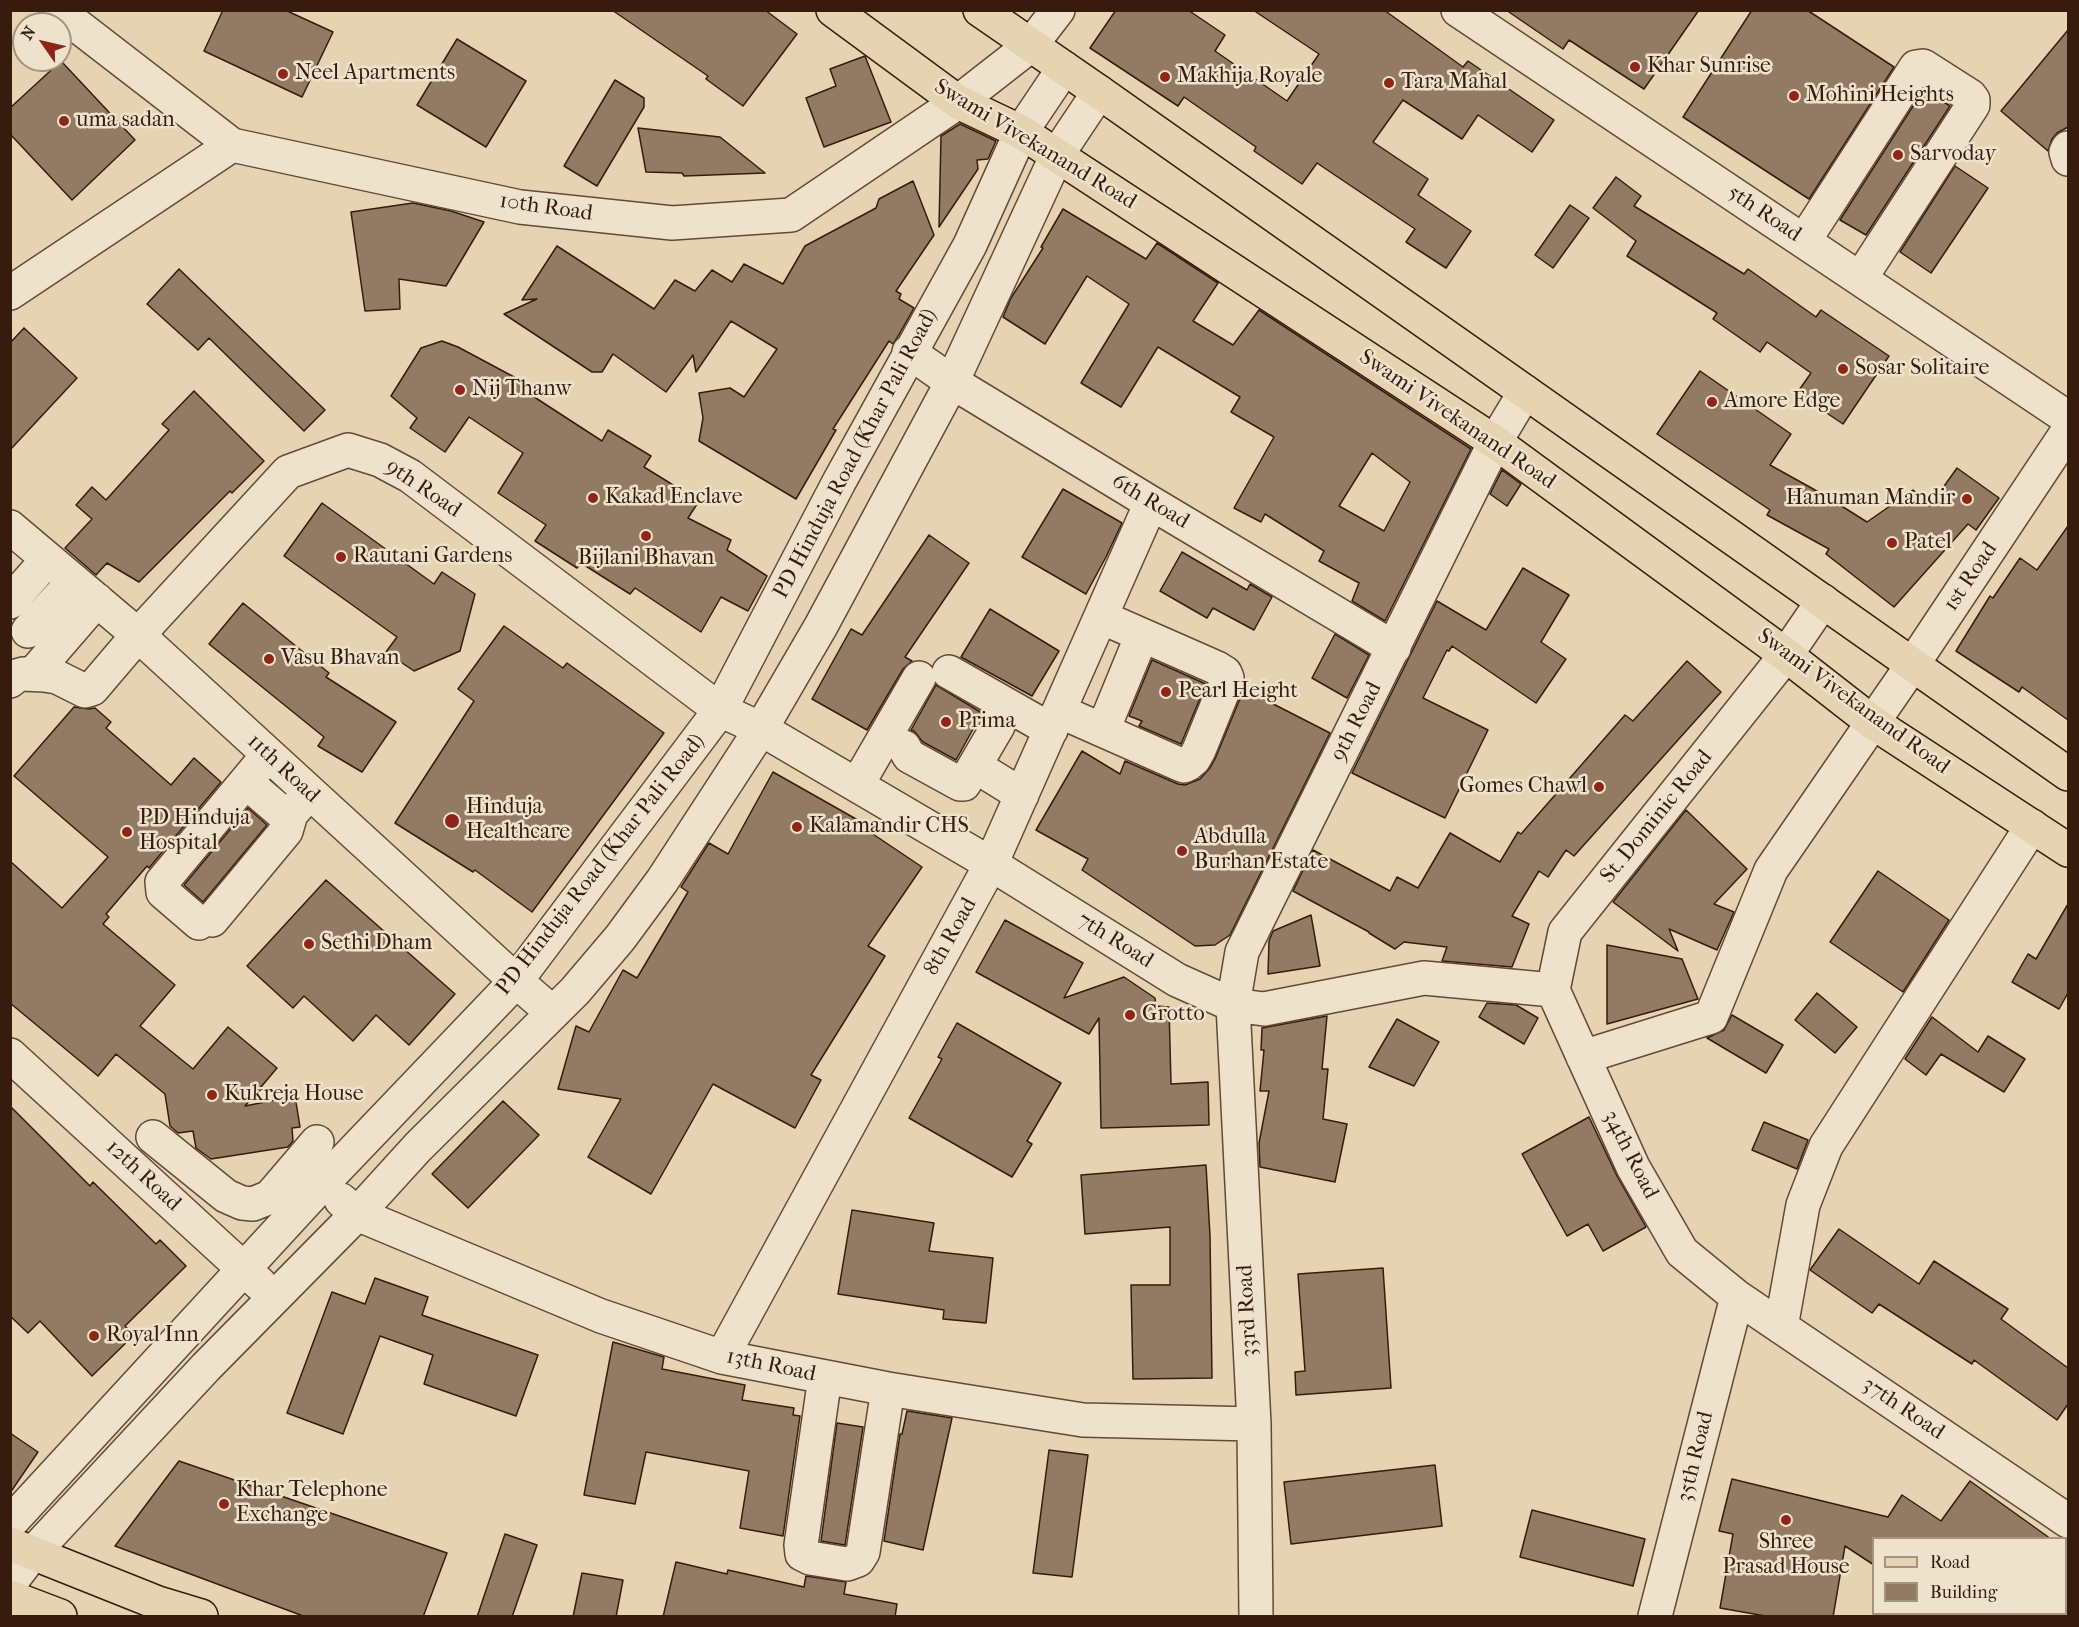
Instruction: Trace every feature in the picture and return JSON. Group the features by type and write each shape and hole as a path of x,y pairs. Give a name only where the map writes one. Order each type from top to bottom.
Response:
{"main road":[{"name":"Swami Vivekanand Road","path":"833,10 958,102 1021,132 1495,442 1872,722 2068,850"},
{"path":"980,10 2068,774"},
{"path":"21,1549 158,1603 201,1617"},
{"path":"10,1597 60,1617"}],"street":[{"name":"10th Road","path":"57,10 232,145 520,207 672,223 791,215 958,102 1031,45 1058,10"},
{"name":"5th Road","path":"1458,10 2068,418"},
{"path":"1804,241 1916,67 1923,66 1970,96 1973,105 1860,279"},
{"name":"PD Hinduja Road (Khar Pali Road)","path":"10,1522 278,1231 321,1155 516,981 720,711 909,352 970,245 1021,132 1064,68"},
{"path":"10,1583 21,1549 206,1367 357,1214 418,1147 575,991 620,938 662,881 761,729 822,626 952,382 1057,155 1099,92"},
{"path":"10,294 232,145"},
{"path":"2068,147 2066,152 2068,159"},
{"name":"6th Road","path":"909,352 952,382 1394,648"},
{"name":"9th Road","path":"1233,1005 1242,952 1495,442 1525,392"},
{"name":"1st Road","path":"1583,1057 1711,1017 1771,870 1913,664 2068,431"},
{"name":"9th Road","path":"27,644 85,691 92,689 138,635 288,472 348,450 380,460 410,476 720,711"},
{"name":"8th Road","path":"722,1357 991,864 1151,503"},
{"path":"27,644 55,569"},
{"path":"27,644 55,569"},
{"name":"11th Road","path":"55,569 138,635 268,756 553,1013"},
{"name":"St. Dominic Road","path":"1553,990 1565,932 1786,656 1823,601"},
{"path":"880,799 933,675 996,713 1050,732 1103,730 1184,766 1194,759 1225,686 1227,678 1225,673 1101,617"},
{"path":"1103,730 1142,635"},
{"name":"7th Road","path":"720,711 761,729 991,864 1177,980 1233,1005 1264,1009 1424,978 1553,990"},
{"path":"905,741 960,784 966,782 975,766 996,713"},
{"path":"880,799 905,741"},
{"path":"246,782 284,814 286,831 205,922 163,892 162,882 246,782 268,756"},
{"path":"975,766 1023,795"},
{"path":"284,814 305,789"},
{"path":"1781,1327 1803,1205 1826,1146 2032,826"},
{"name":"34th Road","path":"1553,990 1633,1167 1682,1252 1737,1297"},
{"name":"33rd Road","path":"1233,1005 1254,1424 1256,1617"},
{"name":"12th Road","path":"10,1055 131,1165 247,1264 274,1298"},
{"path":"131,1165 159,1129 226,1196 254,1201 278,1231"},
{"path":"247,1264 254,1201 321,1155"},
{"name":"13th Road","path":"321,1155 357,1214 601,1316 722,1357 888,1389 1083,1420 1254,1424"},
{"name":"37th Road","path":"1737,1297 2068,1521"},
{"name":"35th Road","path":"1655,1617 1737,1297"},
{"path":"825,1377 801,1545 802,1554 810,1558 847,1564 858,1560 863,1552 888,1389"}],"building":[{"name":"Neel Apartments","path":"223,10 285,10 333,32 302,97 204,51"},
{"path":"612,10 765,10 797,34 743,106 706,79 708,76"},
{"path":"1116,10 1188,10 1225,35 1215,51 1287,101 1319,54 1253,10 1384,10 1463,67 1468,61 1554,120 1532,152 1478,115 1462,139 1403,100 1373,142 1428,179 1418,195 1471,231 1446,268 1406,242 1415,229 1317,163 1302,184 1254,151 1256,147 1184,97 1178,106 1090,48"},
{"name":"Khar Sunrise","path":"1506,10 1699,10 1644,89 1569,40 1563,49"},
{"name":"Mohini Heights","path":"1752,10 1807,10 1894,67 1809,199 1683,117"},
{"path":"2068,30 2068,127 2052,139 2048,151 2001,111"},
{"path":"457,39 526,81 486,147 417,105"},
{"path":"865,56 891,122 824,147 806,98 836,86 830,69"},
{"name":"uma sadan","path":"49,72 71,72 135,140 72,200 10,134 10,108"},
{"path":"615,80 644,98 644,107 597,186 564,166"},
{"path":"1924,89 1950,106 1866,235 1840,220"},
{"path":"960,124 996,141 988,159 977,160 978,169 939,227 941,136"},
{"path":"638,128 720,137 765,173 684,176 682,173 646,172"},
{"path":"1955,166 1988,188 1931,273 1900,252"},
{"path":"1616,177 1641,196 1634,206 1744,274 1748,269 1816,317 1821,310 1889,356 1843,424 1797,393 1811,373 1767,342 1760,352 1713,319 1717,313 1627,256 1636,241 1593,208"},
{"path":"913,181 934,235 896,291 901,294 899,299 914,308 893,344 889,341 833,429 836,430 796,499 699,441 703,418 699,393 730,388 744,397 777,349 731,321 696,372 693,355 666,392 613,354 602,372 592,372 504,314 537,299 522,300 557,246 654,309 675,280 695,291 712,270 732,282 744,264 783,284 805,246 876,208 879,199"},
{"path":"413,203 451,211 484,222 446,286 399,279 400,309 365,311 351,212"},
{"path":"1570,205 1589,218 1553,268 1535,255"},
{"path":"1063,209 1146,259 1157,243 1218,283 1193,321 1233,345 1259,310 1471,449 1385,621 1352,601 1359,583 1319,561 1324,551 1265,514 1261,522 1234,508 1274,437 1231,412 1240,397 1158,347 1121,407 1081,383 1129,304 1087,276 1045,344 1003,317 1011,298 1043,248 1041,247","holes":["1372,453 1410,482 1384,531 1339,506"]},
{"path":"179,269 325,410 304,431 209,338 198,350 147,304"},
{"path":"24,328 77,378 10,450 10,343"},
{"path":"442,341 458,347 529,385 525,391 602,441 608,430 651,456 644,467 699,501 688,518 731,540 727,550 767,576 748,611 721,597 701,632 635,588 630,594 581,563 577,568 535,541 546,525 498,493 523,453 469,417 445,452 410,428 417,418 391,396 421,348"},
{"path":"1700,371 1791,434 1770,465 1867,522 1913,490 1930,506 1957,468 1999,498 1976,530 1968,524 1894,607 1826,554 1829,549 1767,515 1770,510 1657,434"},
{"path":"194,391 264,461 232,493 230,491 139,582 107,563 96,575 65,548 92,519 76,505 92,487 106,500 169,430 162,424"},
{"path":"1502,470 1521,484 1507,506 1490,494"},
{"path":"1063,489 1122,523 1086,594 1022,557"},
{"path":"322,503 434,584 442,572 475,594 460,651 414,671 386,652 397,637 284,556"},
{"path":"2068,526 2068,720 2022,687 2019,692 1956,651 1990,596 1993,598 2020,558 2037,570"},
{"path":"929,535 969,563 905,657 912,661 903,669 867,730 812,699 851,629 862,635"},
{"path":"1182,552 1247,590 1250,584 1272,597 1254,630 1213,608 1207,618 1160,591"},
{"path":"1523,568 1569,595 1541,642 1566,659 1536,703 1452,646 1449,651 1447,650 1423,698 1488,730 1445,818 1352,773 1437,601 1486,630"},
{"path":"243,603 329,673 326,677 396,722 362,772 318,746 324,737 209,644"},
{"path":"990,609 1059,651 1032,696 961,657"},
{"path":"504,626 563,668 567,663 664,733 532,912 475,870 473,872 395,823 474,701 458,689"},
{"path":"1335,634 1369,655 1347,698 1312,678"},
{"name":"Pearl Height","path":"1152,660 1206,684 1181,744 1139,726 1142,721 1129,716"},
{"path":"1687,661 1721,692 1574,856 1566,850 1548,877 1539,871 1512,916 1529,924 1512,967 1442,961 1447,947 1404,942 1395,949 1369,932 1293,891 1313,850 1390,891 1397,877 1418,888 1450,833 1500,862 1518,832 1521,834 1625,715 1633,721"},
{"path":"936,685 982,713 956,760 923,742 911,730"},
{"path":"1244,689 1330,733 1230,935 1215,945 1195,946 1082,870 1088,859 1036,830 1082,751 1120,774 1125,761 1178,784 1185,785 1200,779 1215,759"},
{"path":"74,707 95,708 111,722 106,728 171,785 194,758 221,782 149,868 147,866 106,914 109,917 103,924 175,985 140,1026 193,1069 228,1027 277,1068 245,1106 295,1096 300,1127 292,1128 293,1141 288,1147 211,1159 196,1148 193,1131 178,1133 170,1126 165,1094 116,1054 98,1076 10,1003 10,861 62,908 108,857 14,776"},
{"path":"773,772 856,819 855,822 922,867 868,946 885,956 811,1075 821,1080 795,1128 713,1084 651,1194 588,1157 621,1099 558,1089 576,1026 589,1032 623,970 637,978 688,892 681,887 709,843 728,854"},
{"path":"248,808 267,825 203,902 184,885"},
{"path":"1686,810 1747,869 1714,904 1734,912 1717,950 1669,929 1678,951 1613,902"},
{"path":"1878,871 1949,920 1903,992 1830,942"},
{"path":"326,880 455,994 409,1045 376,1015 353,1041 304,996 293,1008 247,966"},
{"path":"2068,904 2068,993 2059,1009 2012,982 2028,954 2036,959"},
{"path":"1311,915 1320,966 1268,974 1269,941 1273,931"},
{"path":"1005,920 1083,963 1064,998 1124,977 1155,998 1156,1006 1169,1007 1171,1084 1208,1082 1209,1125 1101,1128 1099,1018 1089,1034 976,972"},
{"path":"1607,945 1682,959 1698,999 1607,1024"},
{"path":"1817,993 1857,1027 1835,1053 1795,1020"},
{"path":"1487,1003 1516,1005 1538,1018 1524,1044 1479,1017"},
{"path":"1732,1015 1783,1045 1766,1073 1707,1038 1724,1030"},
{"path":"1327,1016 1322,1069 1328,1069 1323,1119 1347,1124 1335,1182 1260,1167 1259,1143 1269,1091 1260,1091 1264,1050 1261,1050 1262,1028"},
{"path":"1932,1017 1978,1052 1988,1036 2025,1059 2004,1092 1941,1054 1926,1075 1905,1059"},
{"path":"1397,1019 1439,1042 1414,1086 1369,1067"},
{"path":"957,1023 1061,1083 1027,1141 1032,1144 1012,1177 909,1118 942,1059 938,1057"},
{"path":"503,1101 539,1135 468,1208 432,1174"},
{"path":"10,1106 90,1186 93,1182 156,1244 160,1240 186,1266 125,1326 134,1335 92,1376 40,1321 28,1333 10,1316"},
{"path":"1589,1117 1617,1176 1646,1227 1603,1251 1588,1224 1567,1236 1522,1154"},
{"path":"1764,1122 1808,1140 1797,1169 1752,1150"},
{"path":"1206,1165 1210,1236 1212,1378 1133,1379 1131,1285 1170,1285 1170,1227 1085,1234 1081,1175"},
{"path":"852,1210 934,1223 929,1251 993,1258 986,1323 943,1319 944,1310 838,1294"},
{"path":"1839,1229 1919,1284 1934,1261 2008,1309 2001,1319 2068,1368 2068,1404 2057,1420 1974,1360 1972,1364 1879,1304 1872,1313 1810,1270"},
{"path":"1383,1268 1391,1388 1296,1395 1295,1372 1305,1371 1298,1274"},
{"path":"375,1278 428,1297 422,1315 538,1355 516,1416 424,1384 433,1355 380,1336 343,1434 287,1413 332,1292 365,1304"},
{"path":"613,1342 664,1357 662,1369 745,1385 742,1400 794,1408 793,1415 800,1416 783,1536 740,1528 749,1471 646,1452 635,1504 584,1495"},
{"path":"907,1411 952,1418 923,1550 884,1541 900,1434 902,1434"},
{"path":"837,1423 863,1427 845,1545 821,1541"},
{"path":"10,1433 38,1452 10,1493"},
{"path":"1049,1450 1088,1455 1072,1577 1033,1573"},
{"name":"Khar Telephone Exchange","path":"179,1461 447,1553 423,1617 306,1617 115,1546"},
{"path":"1435,1465 1442,1526 1291,1544 1284,1482"},
{"path":"1732,1479 1888,1517 1902,1495 1941,1521 1970,1481 2048,1537 1872,1537 1872,1564 1845,1546 1833,1617 1771,1617 1720,1608 1733,1534 1719,1531"},
{"path":"1532,1510 1645,1539 1633,1586 1520,1557"},
{"path":"505,1534 537,1545 512,1617 477,1617"},
{"path":"676,1562 727,1574 728,1570 804,1587 806,1576 846,1582 844,1594 897,1604 895,1617 663,1617"},
{"path":"582,1573 623,1580 616,1617 573,1617"}],"place":[{"name":"Khar Sunrise","path":"1635,67"},
{"name":"Neel Apartments","path":"283,74"},
{"name":"Makhija Royale","path":"1165,77"},
{"name":"Tara Mahal","path":"1389,83"},
{"name":"Mohini Heights","path":"1794,96"},
{"name":"uma sadan","path":"64,121"},
{"name":"Sarvoday","path":"1898,155"},
{"name":"Sosar Solitaire","path":"1843,369"},
{"name":"Nij Thanw","path":"460,390"},
{"name":"Amore Edge","path":"1712,402"},
{"name":"Kakad Enclave","path":"593,498"},
{"name":"Hanuman Mandir","path":"1967,499"},
{"name":"Bijlani Bhavan","path":"646,536"},
{"name":"Patel","path":"1892,543"},
{"name":"Rautani Gardens","path":"341,557"},
{"name":"Vasu Bhavan","path":"269,659"},
{"name":"Pearl Height","path":"1166,692"},
{"name":"Prima","path":"946,722"},
{"name":"Gomes Chawl","path":"1599,787"},
{"name":"Hinduja Healthcare","path":"452,821"},
{"name":"Kalamandir CHS","path":"797,827"},
{"name":"PD Hinduja Hospital","path":"127,832"},
{"name":"Abdulla Burhan Estate","path":"1182,851"},
{"name":"Sethi Dham","path":"309,944"},
{"name":"Grotto","path":"1130,1015"},
{"name":"Kukreja House","path":"212,1095"},
{"name":"Royal Inn","path":"94,1336"},
{"name":"Khar Telephone Exchange","path":"224,1504"},
{"name":"Shree Prasad House","path":"1786,1520"}]}
